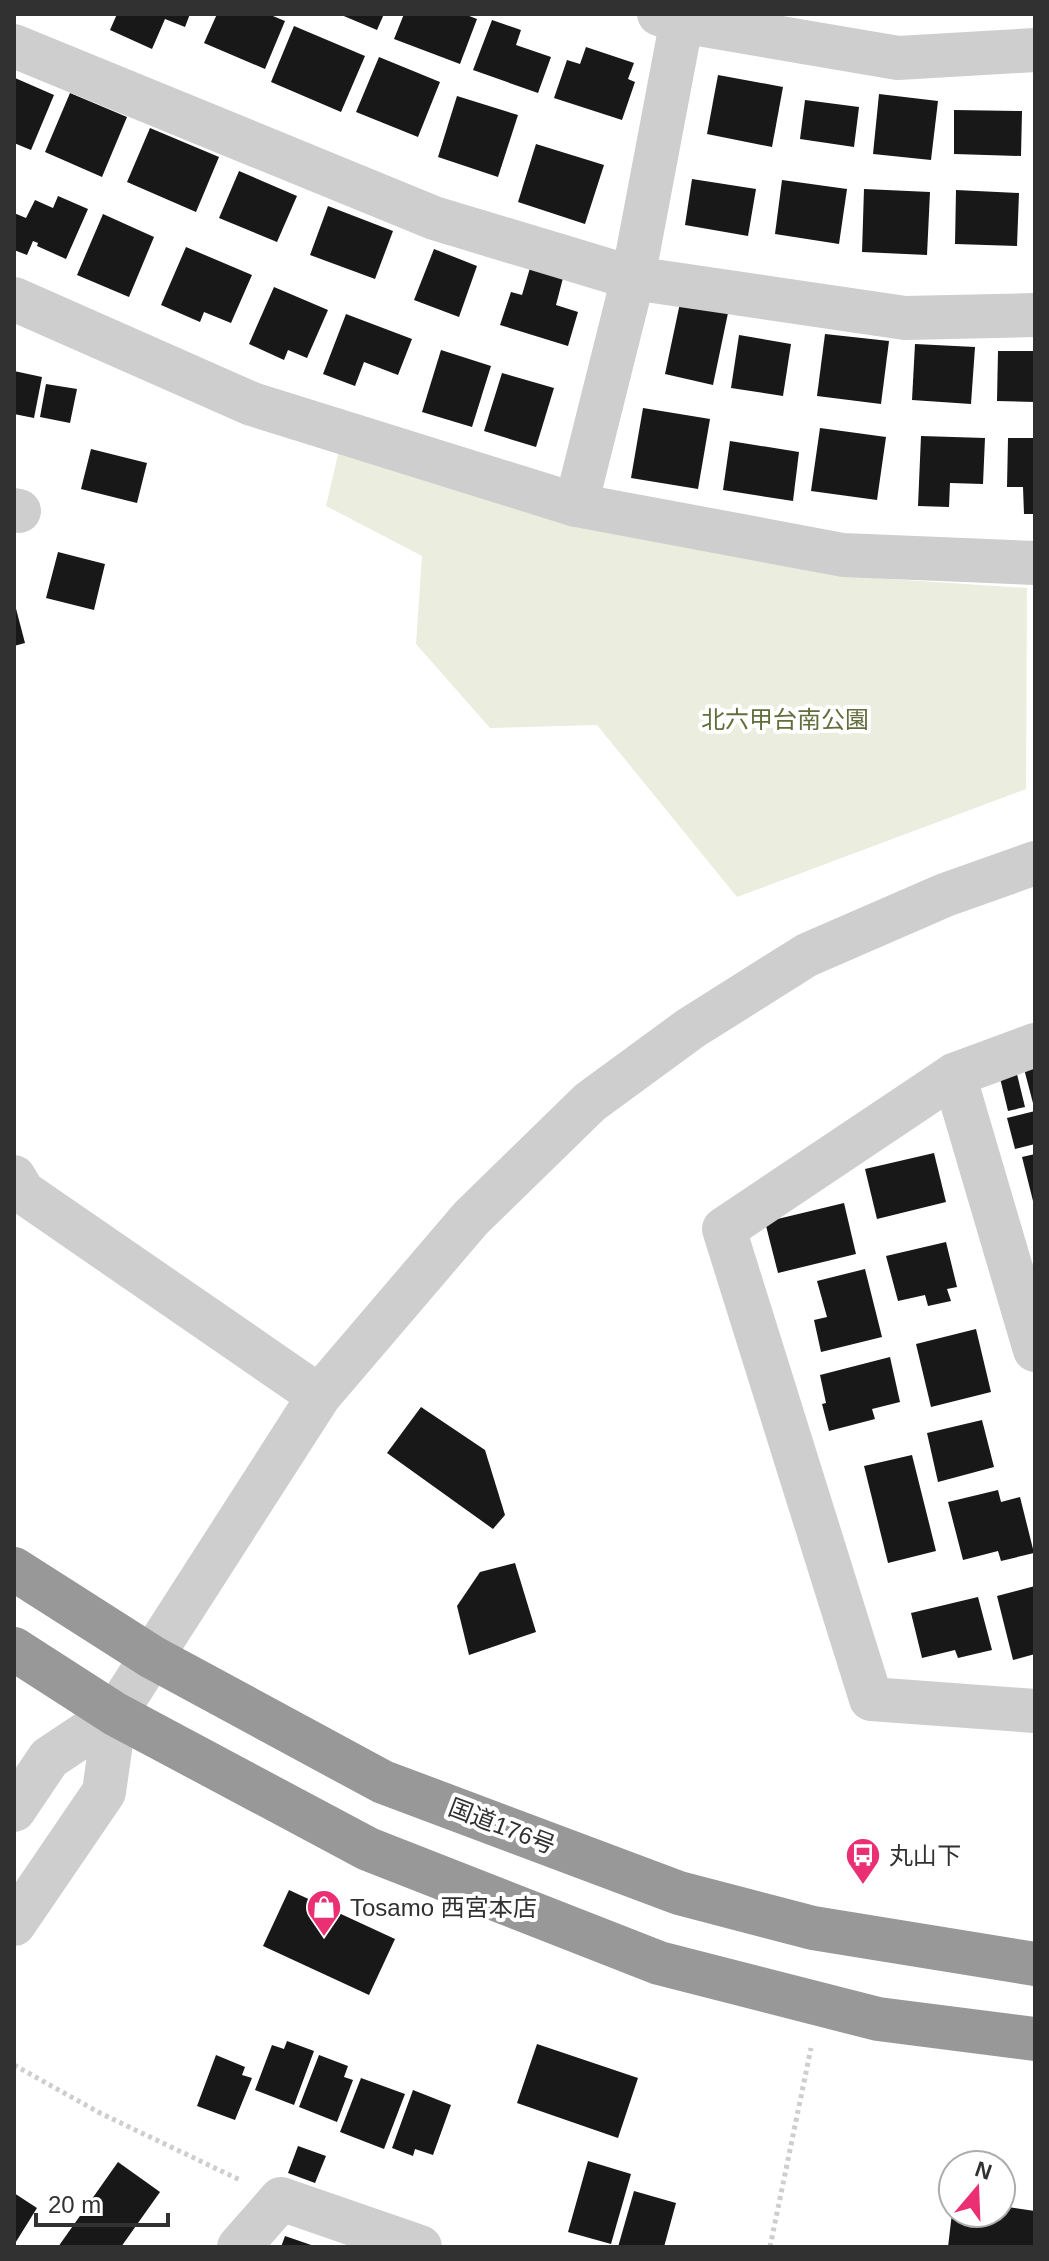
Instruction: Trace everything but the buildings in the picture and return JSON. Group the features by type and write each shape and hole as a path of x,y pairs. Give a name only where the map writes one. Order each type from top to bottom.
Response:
{"highway":[{"name":"国道176号","path":"14,1569 152,1657 383,1782 679,1893 813,1928 1035,1964"},
{"path":"14,1649 115,1714 368,1849 659,1963 878,2019 1035,2039"}],"street":[{"path":"576,505 633,278 675,16 898,58 1035,50"},
{"path":"14,46 434,218 633,278 905,318 1035,315"},
{"path":"14,299 252,404 576,505 843,555 1035,563"},
{"path":"14,1810 49,1758 115,1714 319,1396 471,1218 590,1102 691,1028 807,955 945,895 1035,863"},
{"path":"1035,1045 954,1075 724,1229 871,1699 1035,1711"},
{"path":"954,1075 1035,1350"},
{"path":"14,1177 23,1192 319,1396"},
{"path":"14,1924 104,1792 115,1714"},
{"path":"239,2247 281,2199 420,2247"}],"path":[{"path":"770,2247 811,2047"},
{"path":"14,2065 100,2113 281,2199"}],"green space":[{"name":"北六甲台南公園","path":"340,446 830,575 1027,588 1026,789 737,897 597,725 490,728 416,644 422,556 326,506"}],"place":[{"name":"丸山下","path":"863,1886"},
{"name":"Tosamo 西宮本店","path":"324,1938"}]}
